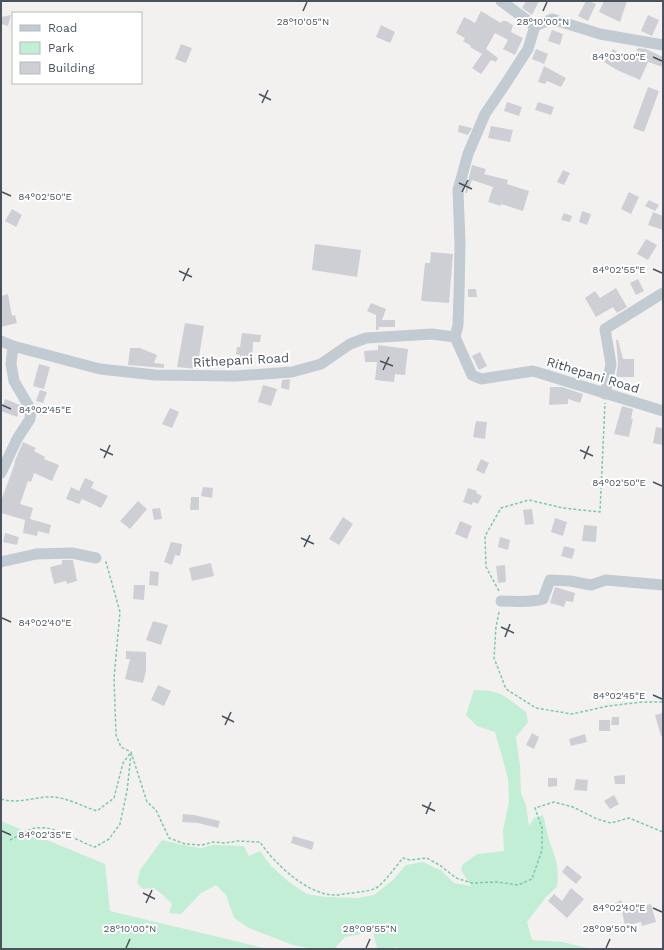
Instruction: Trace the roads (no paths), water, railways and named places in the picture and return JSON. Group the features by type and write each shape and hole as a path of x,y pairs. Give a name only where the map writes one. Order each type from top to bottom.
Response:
{"street":[{"path":"501,1 535,26"},
{"path":"535,26 552,19 600,34 663,45"},
{"path":"454,337 458,325 459,294 460,244 458,190 468,154 485,114 528,49 535,26"},
{"path":"606,394 611,364 605,329 663,293"},
{"name":"Rithepani Road","path":"1,341 13,346 100,369 155,375 235,376 292,372 321,364 350,344 366,338 432,334 454,337 472,375 481,379 533,371 663,411"},
{"path":"1,473 17,439 30,419 31,410 14,381 11,364 13,346"},
{"path":"1,562 36,554 72,553 96,558"},
{"path":"501,601 520,602 538,601 543,599 550,580 570,581 591,585 606,580 663,585"}]}
